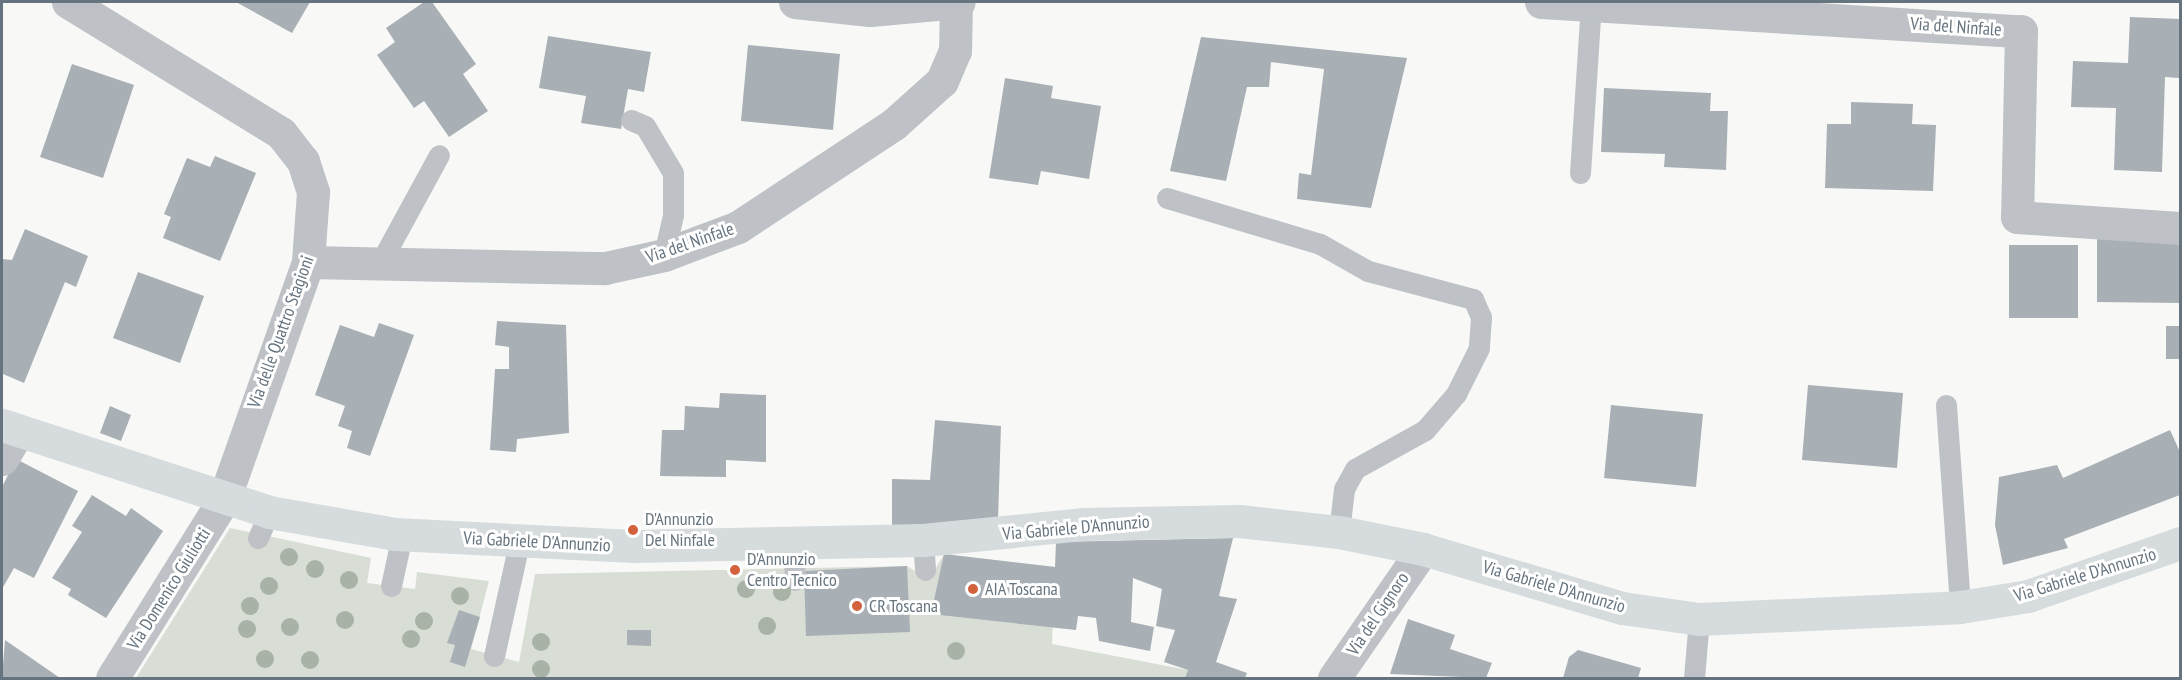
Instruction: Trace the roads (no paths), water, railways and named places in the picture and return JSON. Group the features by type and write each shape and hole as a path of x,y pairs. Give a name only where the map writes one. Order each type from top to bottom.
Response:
{"street":[{"name":"Via delle Quattro Stagioni","path":"68,2 281,133 294,147 313,192 308,262 224,499"},
{"path":"795,2 870,10 958,2"},
{"name":"Via del Ninfale","path":"308,262 561,270 605,268 664,255 738,227 894,124 942,81 955,51 958,2"},
{"name":"Via del Ninfale","path":"1541,2 1790,9 2021,31 2017,217 2181,228"},
{"path":"2,459 10,428"},
{"name":"Via Gabriele D'Annunzio","path":"10,428 224,499 263,525 519,543 793,542 924,555 1152,521 1239,521 1339,532 1423,549 1622,608 1699,619 1960,607 2028,596 2181,543"},
{"name":"Via Domenico Giuliotti","path":"112,678 224,499"},
{"name":"Via del Gignoro","path":"1334,678 1423,549"}],"lane":[{"path":"1580,173 1592,5"},
{"path":"631,120 645,126 673,173 673,215 664,255"},
{"path":"379,265 439,155"},
{"path":"1167,198 1320,243 1368,271 1473,299 1481,317 1479,348 1456,394 1425,430 1355,469 1344,489 1339,532"},
{"path":"1946,405 1960,607"},
{"path":"391,586 402,535"},
{"path":"793,542 795,580"},
{"path":"494,656 519,543"},
{"path":"1694,678 1699,619"}],"place":[{"name":"D'Annunzio Del Ninfale","path":"633,530"},
{"name":"D'Annunzio Centro Tecnico","path":"735,570"},
{"name":"AIA Toscana","path":"973,589"},
{"name":"CR Toscana","path":"857,606"}]}
